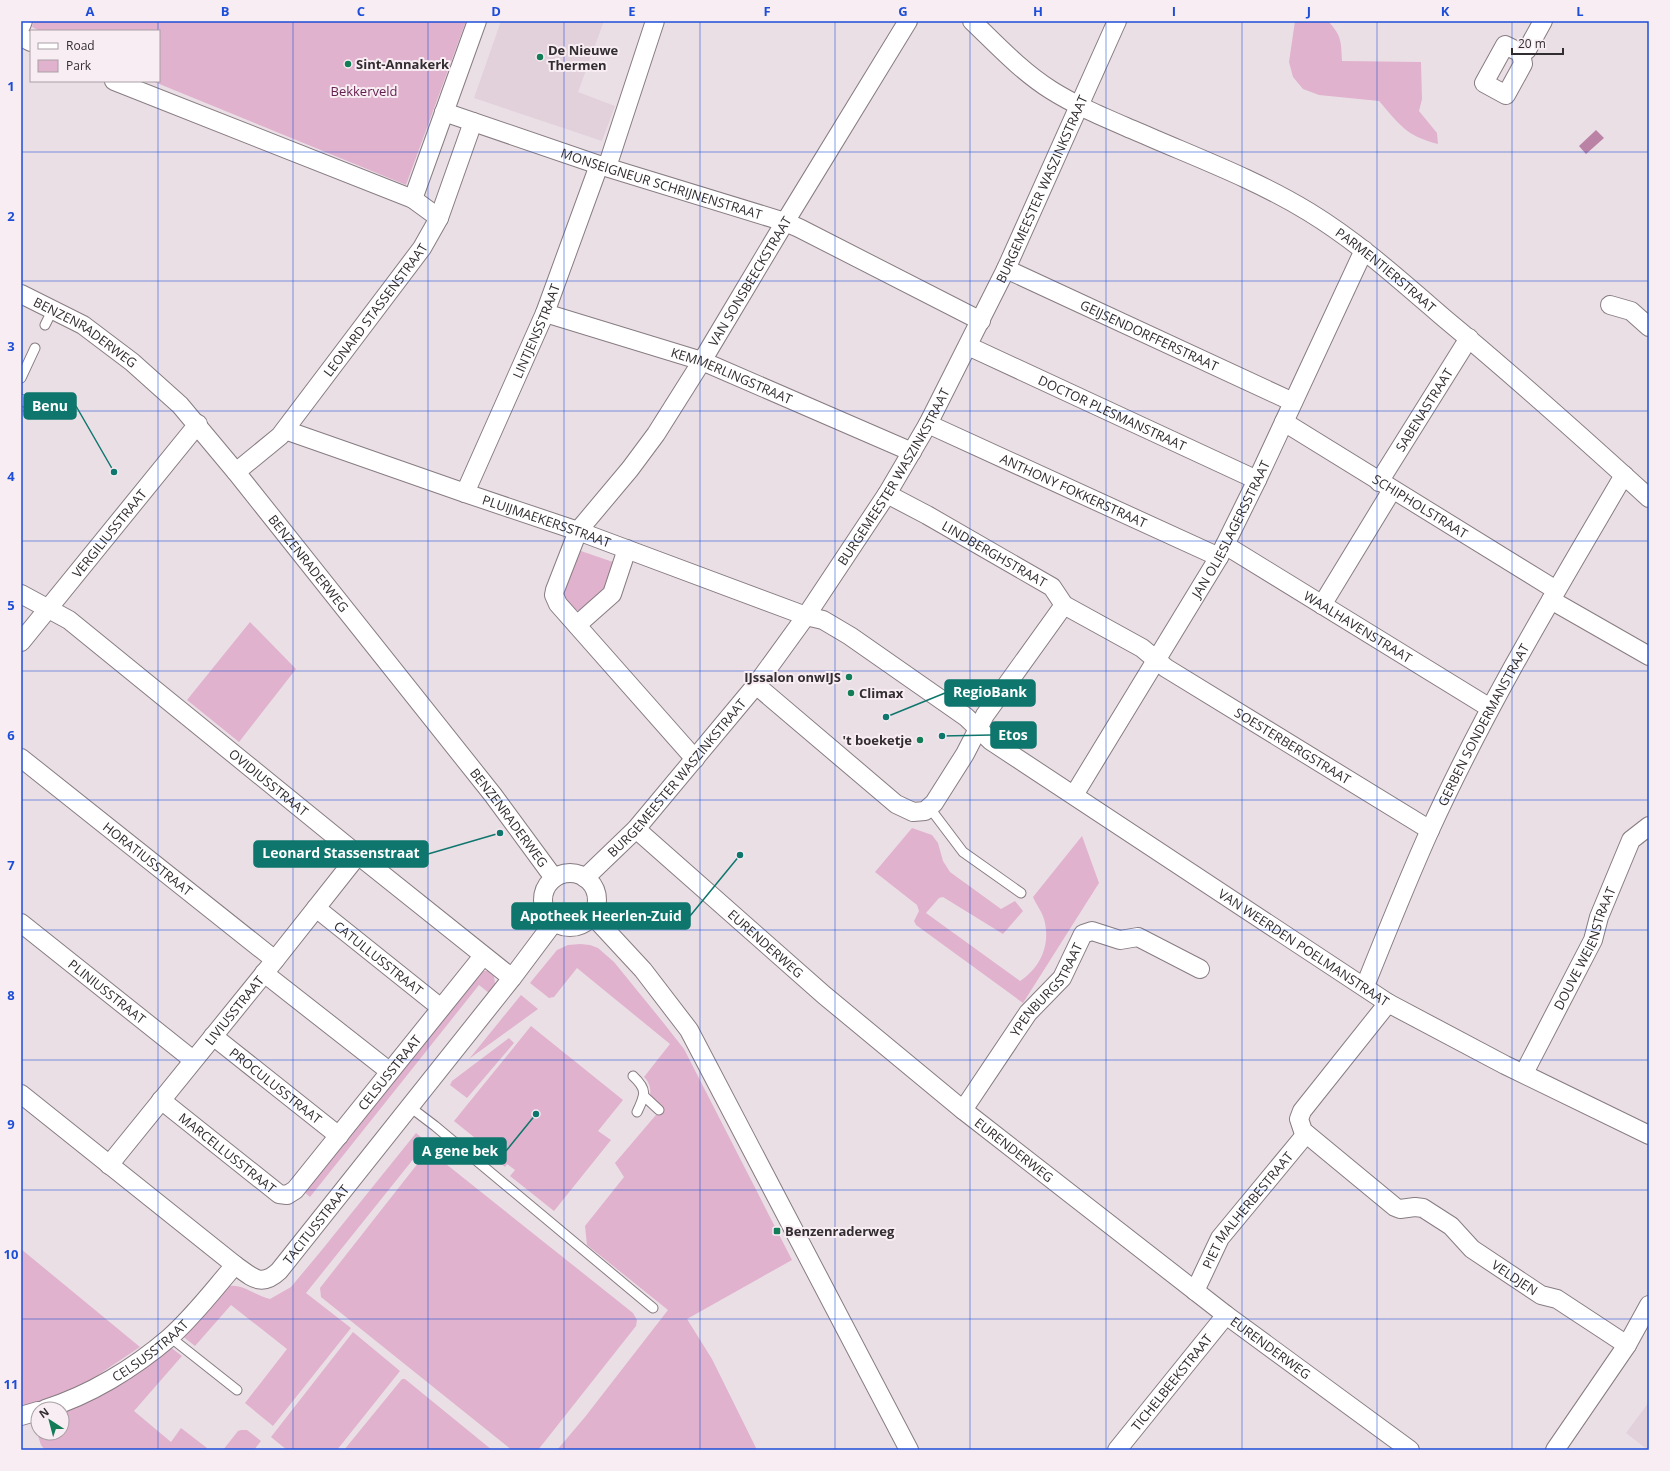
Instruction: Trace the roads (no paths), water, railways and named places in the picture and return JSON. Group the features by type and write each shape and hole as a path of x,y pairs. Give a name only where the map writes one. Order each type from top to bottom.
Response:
{"street":[{"path":"21,26 23,21"},
{"path":"413,199 477,21"},
{"name":"LINTJENSSTRAAT","path":"465,493 545,314 603,166 655,21"},
{"name":"VAN SONSBEECKSTRAAT","path":"577,625 558,604 554,595 578,531 634,464 656,434 702,361 908,21"},
{"name":"PARMENTIERSTRAAT","path":"972,21 1032,78 1080,106 1246,178 1306,210 1334,228 1364,250 1469,338 1649,498"},
{"name":"BURGEMEESTER WASZINKSTRAAT","path":"585,878 636,829 756,684 806,616 887,494 928,424 981,321 1080,106 1117,21"},
{"path":"1521,53 1527,50 1543,21"},
{"path":"21,37 30,42"},
{"path":"117,82 413,199 439,218"},
{"name":"MONSEIGNEUR SCHRIJNENSTRAAT","path":"444,112 603,166 785,222 981,321"},
{"name":"LEONARD STASSENSTRAAT","path":"236,472 274,442 285,430 422,248 439,218 473,122"},
{"name":"JAN OLIESLAGERSSTRAAT","path":"1074,795 1222,551 1257,480 1364,250"},
{"name":"GEIJSENDORFFERSTRAAT","path":"1006,269 1293,402"},
{"name":"BENZENRADERWEG","path":"21,294 83,325 118,350 164,389 198,424 493,795 554,878"},
{"path":"1610,305 1631,311 1649,327"},
{"name":"KEMMERLINGSTRAAT","path":"545,314 702,361 912,452"},
{"name":"SABENASTRAAT","path":"1322,605 1386,486 1469,338"},
{"name":"DOCTOR PLESMANSTRAAT","path":"968,346 1257,480"},
{"name":"SCHIPHOLSTRAAT","path":"1284,422 1649,656"},
{"name":"VERGILIUSSTRAAT","path":"21,642 198,424"},
{"name":"ANTHONY FOKKERSTRAAT","path":"928,424 1222,551"},
{"name":"PLUIJMAEKERSSTRAAT","path":"285,430 578,531 806,616"},
{"name":"GERBEN SONDERMANSTRAAT","path":"1365,986 1430,830 1490,708 1624,475"},
{"name":"LINDBERGHSTRAAT","path":"887,494 927,515 1052,588 1064,605 1142,648 1157,660"},
{"path":"627,549 612,594 577,625 695,759"},
{"name":"WAALHAVENSTRAAT","path":"1222,551 1322,605 1490,708"},
{"name":"OVIDIUSSTRAAT","path":"21,594 69,620 512,978"},
{"path":"756,684 896,804 913,812 925,811 934,803 965,754 978,728 998,696 1011,681 1064,605"},
{"name":"VAN WEERDEN POELMANSTRAAT","path":"806,616 823,620 850,636 966,717 991,741 1365,986 1388,1003 1524,1074 1649,1135"},
{"name":"SOESTERBERGSTRAAT","path":"1157,660 1166,668 1430,830"},
{"name":"HORATIUSSTRAAT","path":"21,758 270,966 389,1071"},
{"name":"DOUVE WEIENSTRAAT","path":"1524,1074 1593,940 1599,917 1631,840 1649,826"},
{"name":"EURENDERWEG","path":"636,829 824,996 963,1110 1226,1315 1410,1450"},
{"name":"LIVIUSSTRAAT","path":"109,1165 358,855"},
{"path":"570,873 578,874 585,878 590,883 596,895 596,902 592,915 583,924 577,926 565,927 554,922 545,912 543,898 548,885 554,878 570,873"},
{"name":"CATULLUSSTRAAT","path":"316,908 441,1008"},
{"path":"592,915 643,970 689,1030 909,1450"},
{"name":"TACITUSSTRAAT","path":"21,1094 235,1265 251,1277 265,1281 272,1278 279,1271 512,978 554,922"},
{"name":"PLINIUSSTRAAT","path":"21,924 193,1060"},
{"name":"YPENBURGSTRAAT","path":"963,1110 1028,1013 1062,978 1083,934 1092,931 1120,940 1138,937 1200,969"},
{"name":"CELSUSSTRAAT","path":"295,1190 389,1071 483,956"},
{"path":"1306,1134 1299,1124 1302,1111 1388,1003"},
{"name":"PROCULUSSTRAAT","path":"213,1036 339,1136"},
{"name":"MARCELLUSSTRAAT","path":"161,1100 279,1194 287,1195 295,1190"},
{"name":"VELDJEN","path":"1306,1134 1395,1207 1400,1209 1415,1207 1423,1208 1451,1226 1472,1249 1541,1295 1557,1299 1627,1345"},
{"name":"PIET MALHERBESTRAAT","path":"1195,1291 1220,1238 1306,1134"},
{"name":"CELSUSSTRAAT","path":"66,1401 79,1396 134,1365 170,1337 187,1321 235,1265"},
{"path":"1555,1450 1627,1345 1649,1305"},
{"name":"TICHELBEEKSTRAAT","path":"1117,1450 1226,1315"}],"lane":[{"path":"45,325 53,309"},
{"path":"21,378 35,348"},
{"path":"21,399 38,412"},
{"path":"929,807 963,852 1021,893"},
{"path":"633,1076 642,1084 645,1097 659,1110"},
{"path":"637,1112 645,1097"},
{"path":"410,1107 435,1126 654,1308"},
{"path":"170,1337 237,1390"}],"place":[{"name":"De Nieuwe Thermen","path":"540,57"},
{"name":"Sint-Annakerk","path":"348,64"},
{"name":"Benu","path":"114,472"},
{"name":"IJssalon onwIJS","path":"849,677"},
{"name":"Climax","path":"851,693"},
{"name":"RegioBank","path":"886,717"},
{"name":"Etos","path":"942,736"},
{"name":"'t boeketje","path":"920,740"},
{"name":"Leonard Stassenstraat","path":"500,833"},
{"name":"Apotheek Heerlen-Zuid","path":"740,855"},
{"name":"A gene bek","path":"536,1114"},
{"name":"Benzenraderweg","path":"777,1231"}],"park label":[{"name":"Bekkerveld","path":"364,91"}]}
